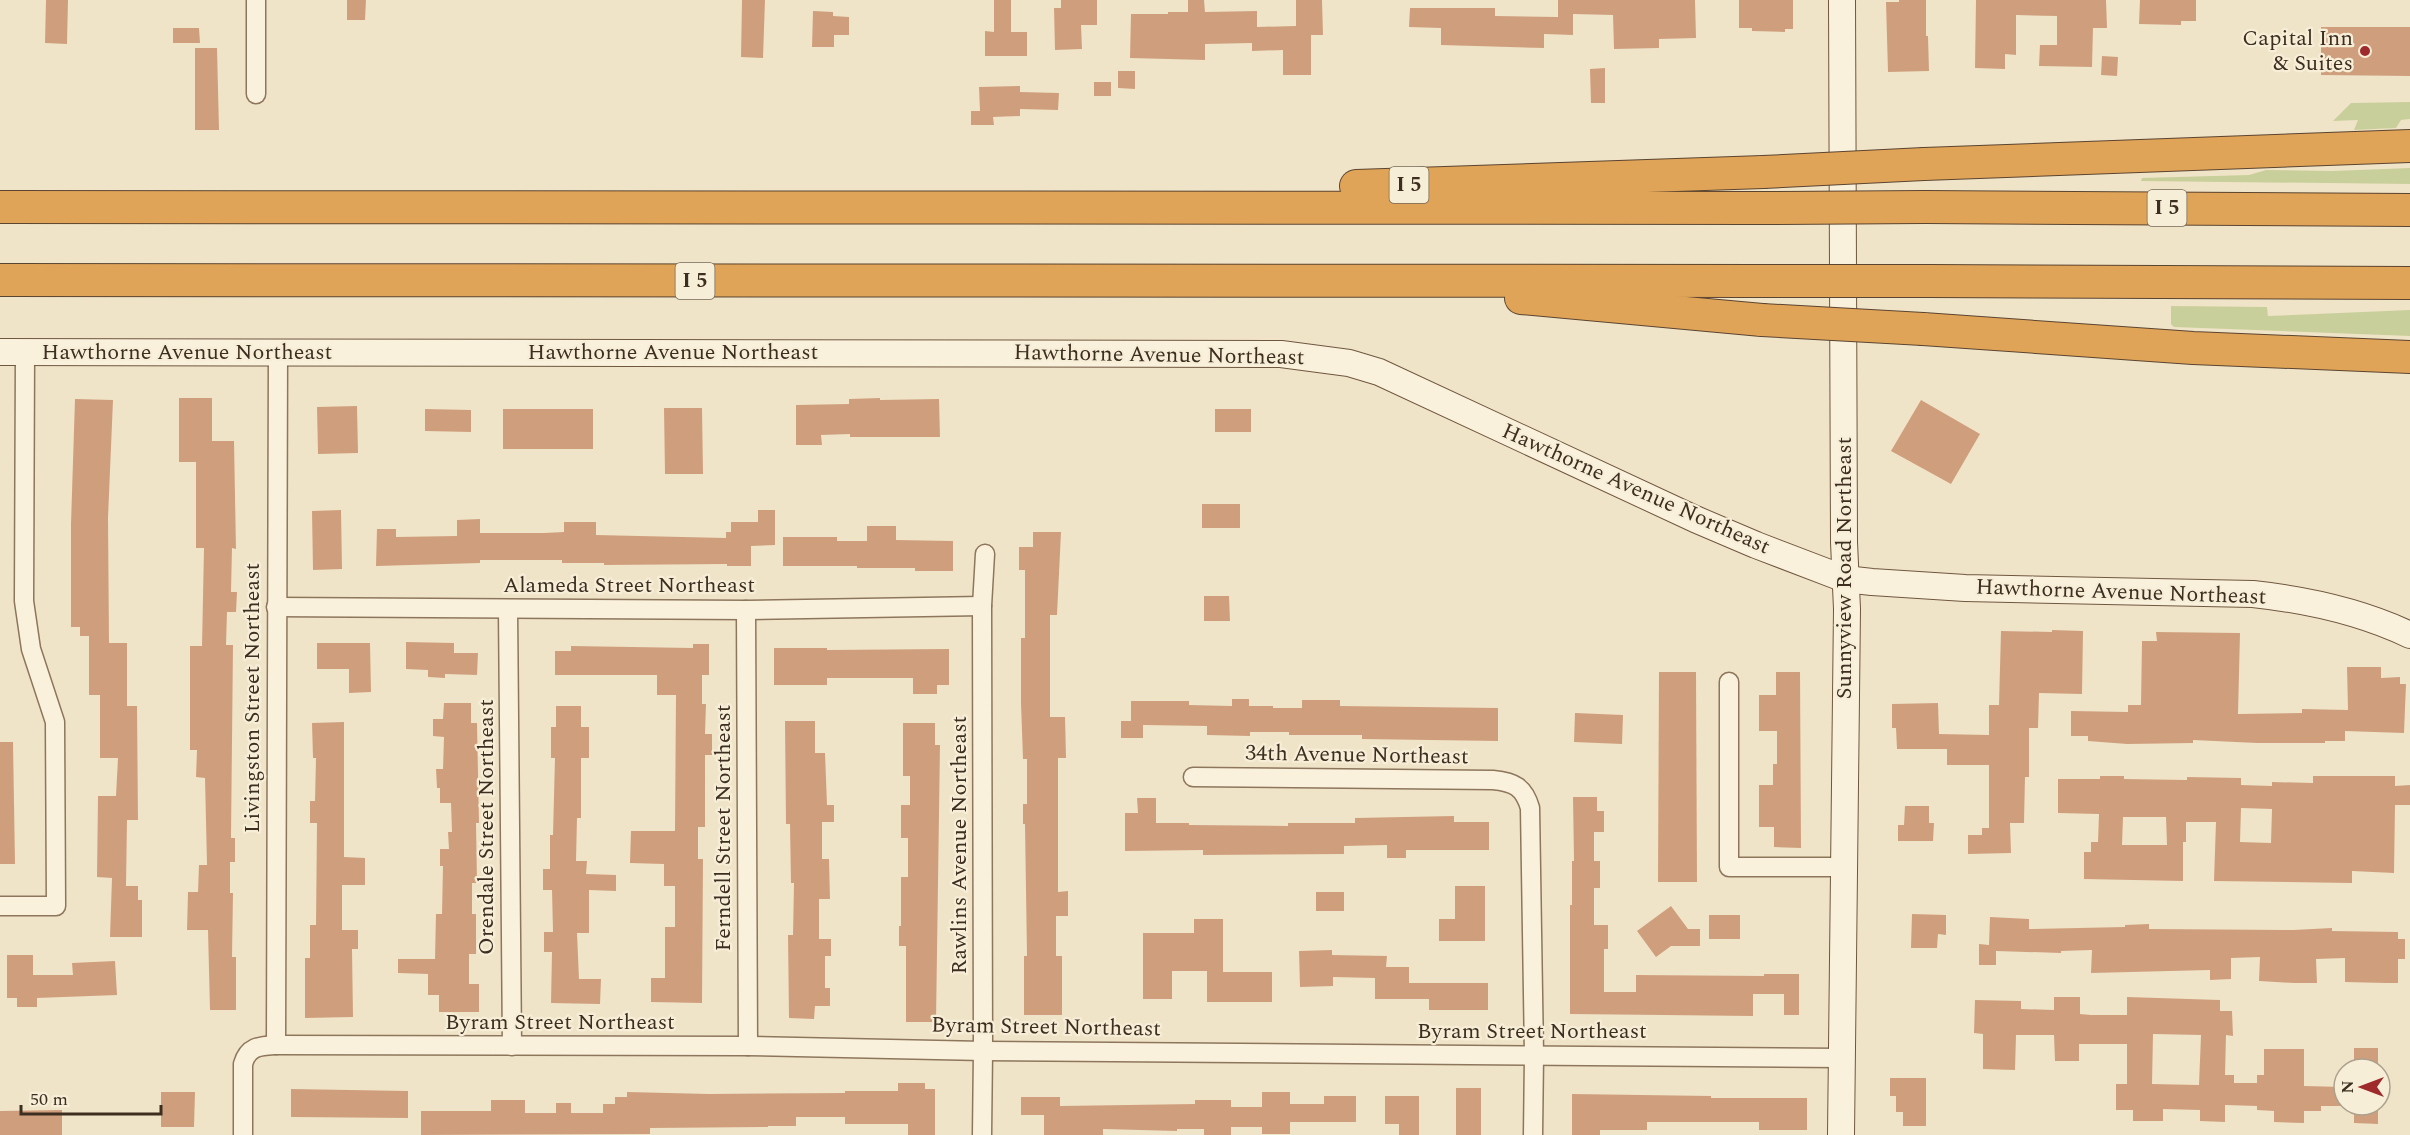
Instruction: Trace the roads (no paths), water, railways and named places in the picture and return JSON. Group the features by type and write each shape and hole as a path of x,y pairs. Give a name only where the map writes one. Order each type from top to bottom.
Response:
{"highway":[{"name":"I 5","path":"1056,207 1225,187 1388,186 2410,146"},
{"name":"I 5","path":"0,207 1925,207 2410,210"},
{"name":"I 5","path":"0,280 2410,283"},
{"path":"1389,281 1568,304 1762,320 2217,349 2410,357"}],"main road":[{"name":"Sunnyview Road Northeast","path":"1841,1135 1845,579 1842,0"},
{"name":"Hawthorne Avenue Northeast","path":"12,352 1167,352 1301,355 1349,363 1379,372 1695,519 1755,545 1845,579 1922,586 2220,592 2264,595 2341,609 2410,635"}],"street":[{"path":"256,0 256,94"},
{"path":"0,906 56,906 54,722 31,649 24,601 12,352"},
{"name":"Livingston Street Northeast","path":"276,1045 278,352"},
{"name":"Rawlins Avenue Northeast","path":"982,1135 982,606 985,554"},
{"name":"Alameda Street Northeast","path":"276,607 746,610 982,606"},
{"name":"Orendale Street Northeast","path":"508,609 512,1046"},
{"name":"Ferndell Street Northeast","path":"746,610 748,1046"},
{"path":"1729,682 1729,867 1842,867"},
{"name":"34th Avenue Northeast","path":"1193,777 1493,780 1508,782 1519,787 1526,795 1530,808 1534,1055"},
{"name":"Byram Street Northeast","path":"243,1135 243,1064 246,1055 257,1046 276,1045 748,1046 983,1051 1841,1058"},
{"path":"1533,1135 1534,1055"}],"place":[{"name":"Capital Inn & Suites","path":"2365,51"}]}
